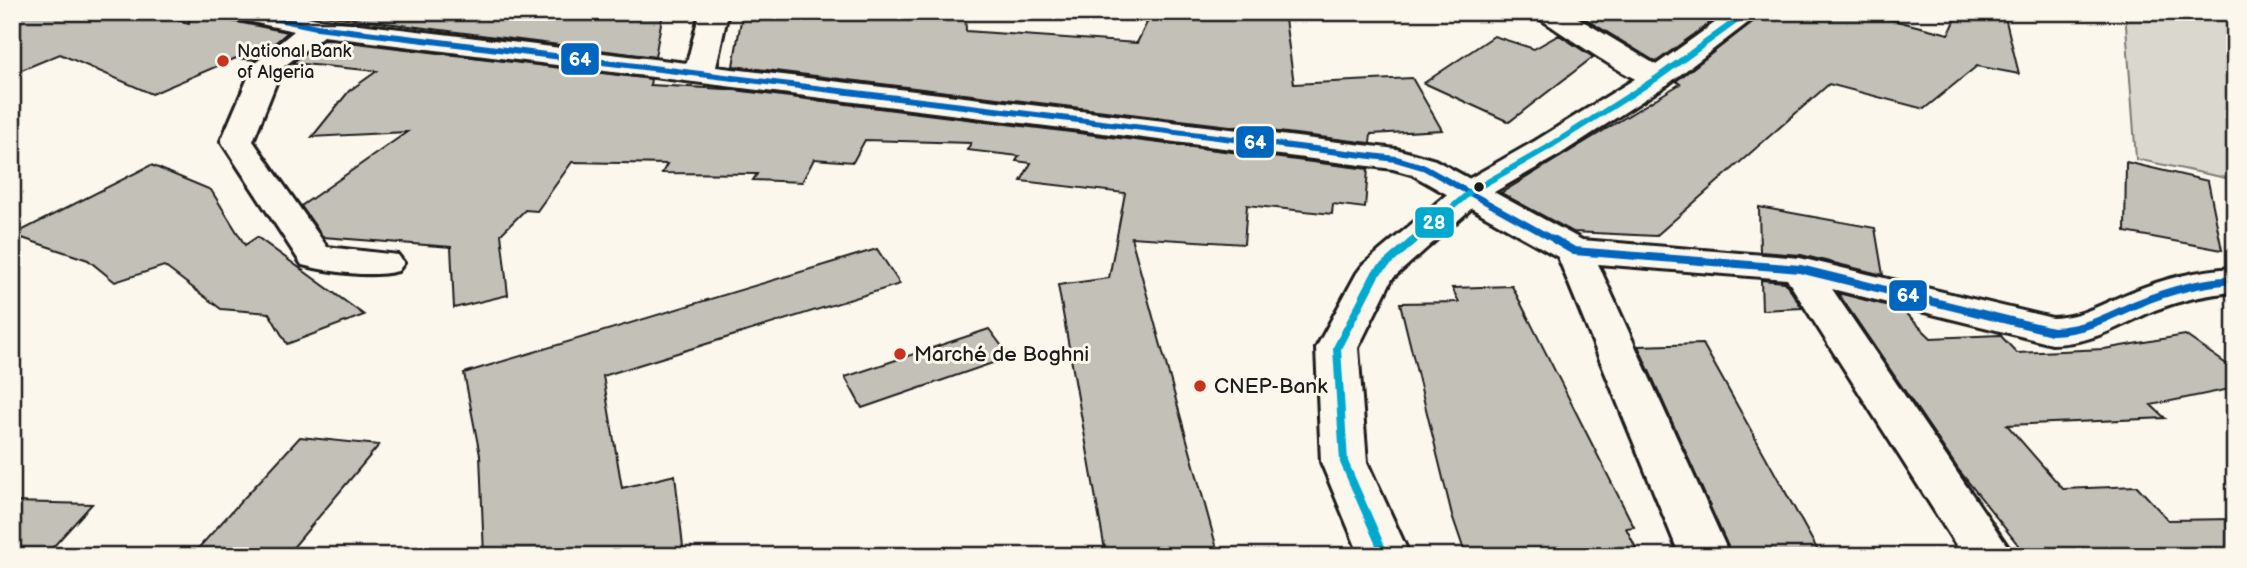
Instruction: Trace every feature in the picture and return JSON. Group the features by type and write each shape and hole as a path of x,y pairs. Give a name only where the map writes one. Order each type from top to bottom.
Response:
{"street":[{"path":"243,12 317,27 1396,159 1423,167 1574,251 1800,269 2052,331 2079,331 2168,291 2235,280"},
{"path":"700,73 714,12"},
{"path":"1549,12 1657,78"},
{"path":"1385,556 1344,462 1337,348 1376,273 1470,192 1547,148 1657,78 1748,12"},
{"path":"317,27 269,64 237,141 315,257 385,263"},
{"path":"1574,251 1704,556"},
{"path":"1800,269 1989,556"}],"shaded area":[{"path":"2125,12 2235,12 2235,180 2136,159"}],"building":[{"path":"12,12 147,12 189,23 190,12 227,12 232,21 288,32 255,60 236,58 152,94 60,54 12,74"},
{"path":"299,12 663,12 655,57"},
{"path":"758,12 965,12 966,31 1137,43 1152,12 1284,12 1294,84 1412,78 1442,130 1371,134 1370,143 733,66 742,15 757,16"},
{"path":"1574,12 1725,12 1656,62"},
{"path":"1765,12 1860,12 1949,34 1959,12 1979,12 2005,17 2019,74 1977,66 1924,109 1829,84 1656,236 1573,232 1501,193 1680,84 1676,81"},
{"path":"1559,35 1593,57 1509,122 1424,83 1494,36 1534,49"},
{"path":"324,39 651,79 650,85 726,89 1368,169 1365,208 1333,204 1332,214 1247,205 1244,244 1131,237 1219,556 1106,556 1058,285 1109,278 1125,193 1021,181 1031,163 1016,161 1019,156 967,150 971,143 865,140 853,162 814,159 802,182 753,180 757,174 662,173 667,164 572,162 537,211 525,210 501,234 508,295 454,308 451,247 323,237 301,206 407,132 312,137 349,91 377,71 292,63"},
{"path":"2126,162 2208,181 2222,250 2125,232"},
{"path":"151,165 211,190 245,245 257,237 364,315 287,344 269,313 221,309 164,266 115,282 88,260 13,235"},
{"path":"1759,207 1875,228 1883,275 1801,255 1760,252"},
{"path":"877,249 900,284 603,376 622,488 675,475 684,556 484,556 480,455 464,373"},
{"path":"1761,280 1785,282 1802,308 1762,310"},
{"path":"1512,286 1634,527 1626,528 1640,556 1466,556 1452,515 1400,303 1459,302 1452,288"},
{"path":"1838,293 1901,309 1931,338 2000,335 2017,353 2104,349 2185,335 2235,370 2235,388 2151,405 2165,418 2007,425 2063,489 2137,486 2168,520 2235,519 2235,556 2027,556 1958,469"},
{"path":"989,329 1010,357 862,408 845,377"},
{"path":"1703,344 1821,556 1732,556 1638,346"},
{"path":"300,437 379,445 286,556 191,556"},
{"path":"12,502 92,504 45,556 12,556"}],"transit line":[{"name":"64","path":"243,12 317,27 1396,159 1423,167 1574,251 1800,269 2052,331 2085,328 2181,288 2235,280"},
{"name":"28","path":"1385,556 1344,462 1337,348 1376,273 1470,192 1547,148 1657,78 1748,12"}],"place":[{"name":"National Bank of Algeria","path":"223,61"},
{"name":"Marché de Boghni","path":"900,354"},
{"name":"CNEP-Bank","path":"1200,386"}]}
